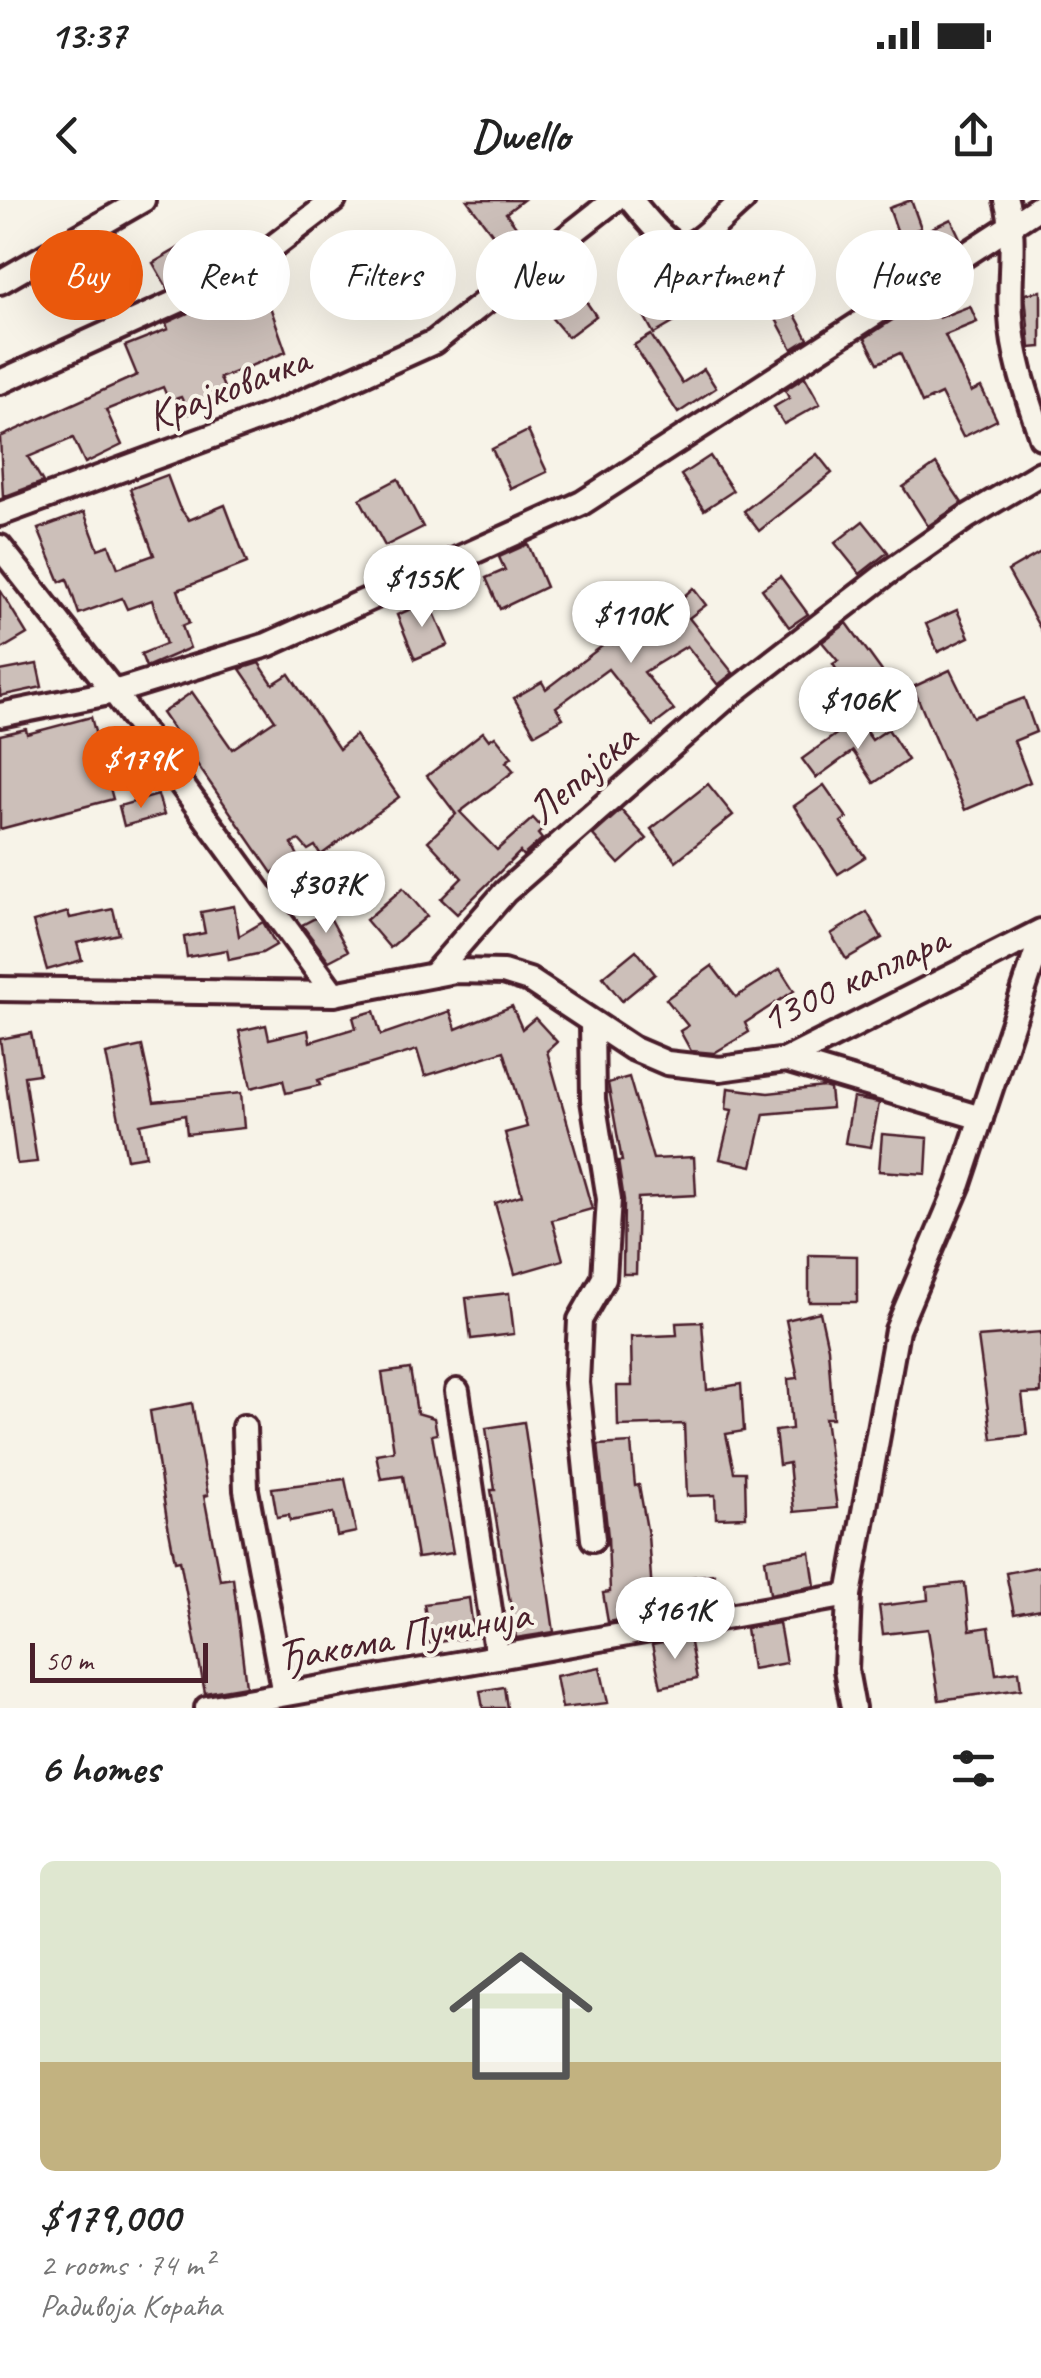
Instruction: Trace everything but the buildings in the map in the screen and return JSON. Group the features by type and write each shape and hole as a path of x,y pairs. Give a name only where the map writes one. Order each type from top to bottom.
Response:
{"street":[{"path":"0,282 143,200"},
{"path":"0,382 236,275 334,200"},
{"name":"Крајковачка","path":"0,514 286,410 434,342 614,200"},
{"path":"631,200 666,243 677,247 694,243 743,200"},
{"path":"1006,200 1013,227 1011,322 1041,437"},
{"path":"0,716 114,692 267,645 582,503 1041,206"},
{"name":"Лепајска","path":"433,975 505,892 726,697 918,551 1041,473"},
{"path":"0,547 114,692 334,994"},
{"path":"853,1708 846,1670 848,1596 897,1330 959,1184 1041,934"},
{"name":"1300 каплара","path":"0,988 334,994 433,975 503,972 529,980 632,1048 668,1063 720,1068 786,1060 1041,934"},
{"path":"592,1024 593,1100 609,1199 604,1278 580,1320 577,1384 593,1539"},
{"path":"786,1060 982,1118"},
{"path":"458,1391 497,1657"},
{"path":"244,1427 246,1490 284,1694"},
{"name":"Ђакома Пучинија","path":"207,1708 848,1596"}]}
